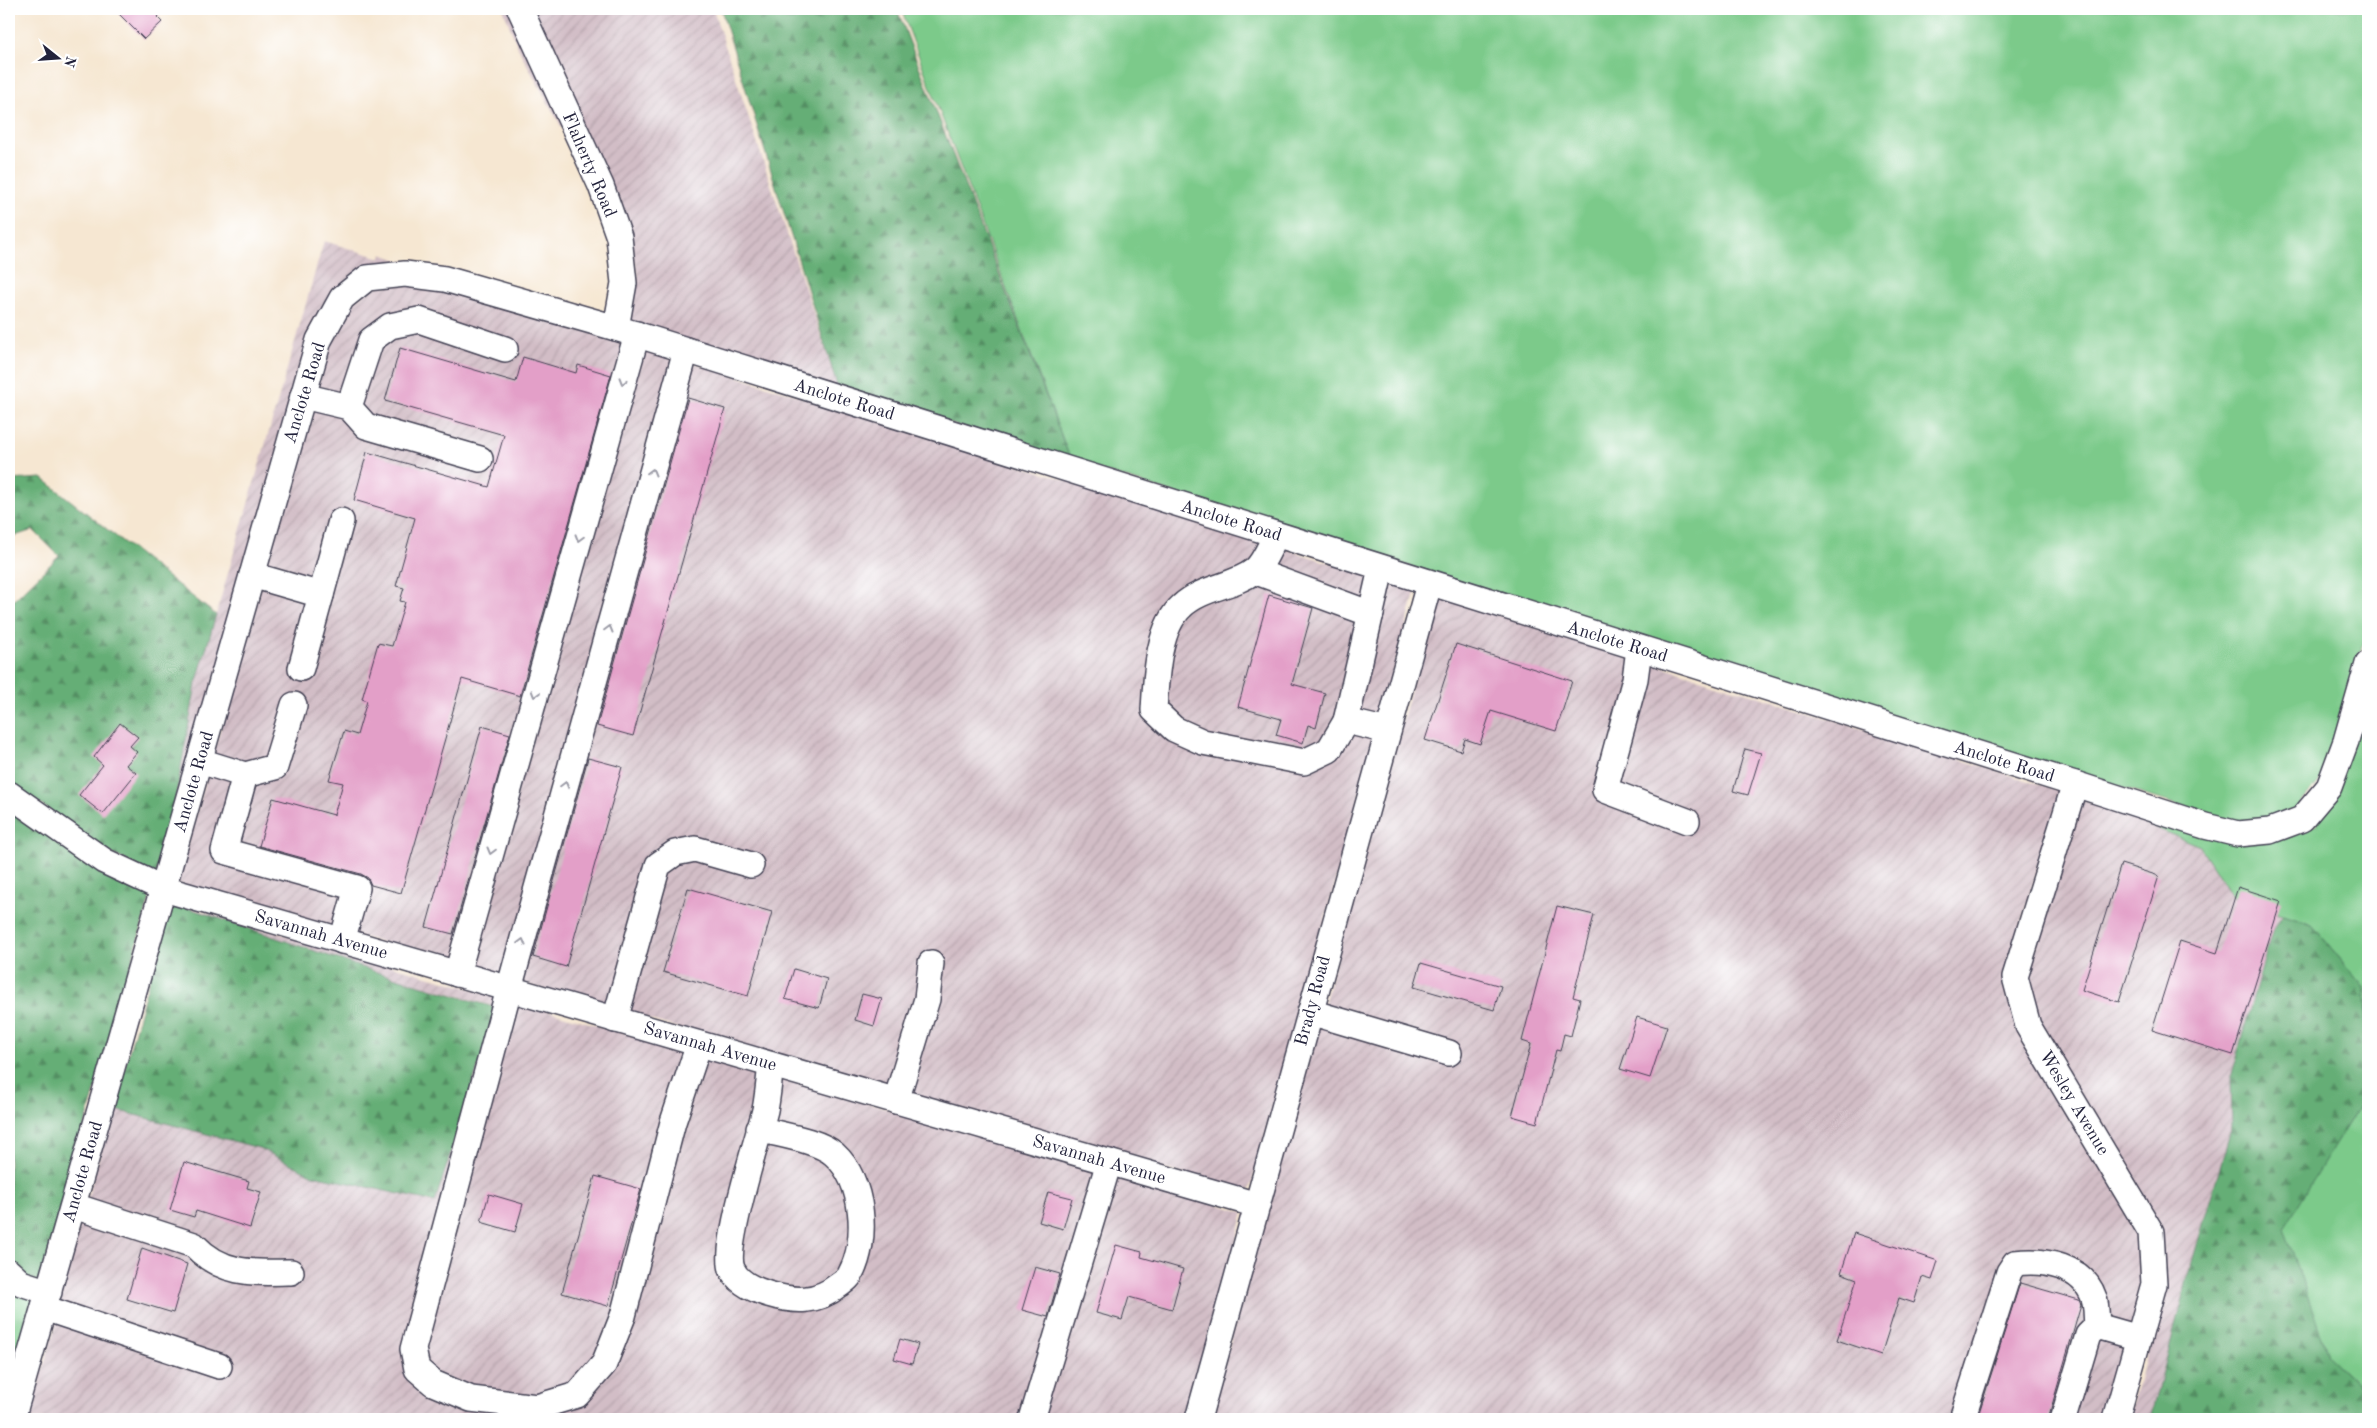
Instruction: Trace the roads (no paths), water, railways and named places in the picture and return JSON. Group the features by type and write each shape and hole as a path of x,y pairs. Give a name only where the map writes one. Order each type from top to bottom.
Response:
{"street":[{"name":"Flaherty Road","path":"457,974 626,331 624,284 618,237 601,186 520,9"},
{"name":"Anclote Road","path":"12,1419 319,340 342,298 367,278 405,274 445,279 626,331 1429,584 2205,826 2238,834 2270,832 2302,818 2329,787 2346,741 2368,664"},
{"path":"349,407 371,340 390,326 419,320 506,350"},
{"path":"686,350 509,989 413,1349 417,1368 433,1383 472,1399 537,1407 577,1395 604,1364 623,1316 673,1122 699,1044"},
{"path":"303,396 349,407 366,426 480,459"},
{"path":"302,668 340,521"},
{"path":"1276,535 1254,571 1204,592 1182,606 1168,626 1156,668 1154,710 1174,729 1203,742 1304,762 1329,750 1346,721 1381,569"},
{"path":"1254,571 1371,614"},
{"path":"252,575 321,595"},
{"name":"Brady Road","path":"1198,1419 1429,584"},
{"path":"1639,649 1636,679 1605,790 1687,821"},
{"path":"200,761 245,775 276,767 294,705"},
{"path":"1346,721 1388,731"},
{"path":"245,775 224,851 356,888 342,941"},
{"name":"Wesley Avenue","path":"2075,784 2015,977 2028,1026 2151,1232 2154,1284 2116,1419"},
{"name":"Savannah Avenue","path":"9,794 104,861 164,889 1257,1206"},
{"path":"615,1020 658,865 675,853 694,849 751,865"},
{"path":"896,1101 927,999 931,963"},
{"path":"1310,1012 1449,1053"},
{"path":"760,1129 821,1146 834,1154 841,1162 855,1186 861,1224 858,1252 850,1276 824,1296 802,1301 780,1297 754,1289 738,1278 732,1268 732,1246 747,1174 765,1109 771,1065"},
{"path":"1032,1419 1109,1162"},
{"path":"74,1206 194,1245 206,1258 245,1273 291,1272"},
{"path":"1962,1419 2009,1272 2014,1263 2033,1261 2058,1265 2085,1280 2095,1300 2097,1326 2088,1335 2063,1419"},
{"path":"9,1272 21,1283 47,1300 219,1366"},
{"path":"2097,1326 2139,1338"}]}
